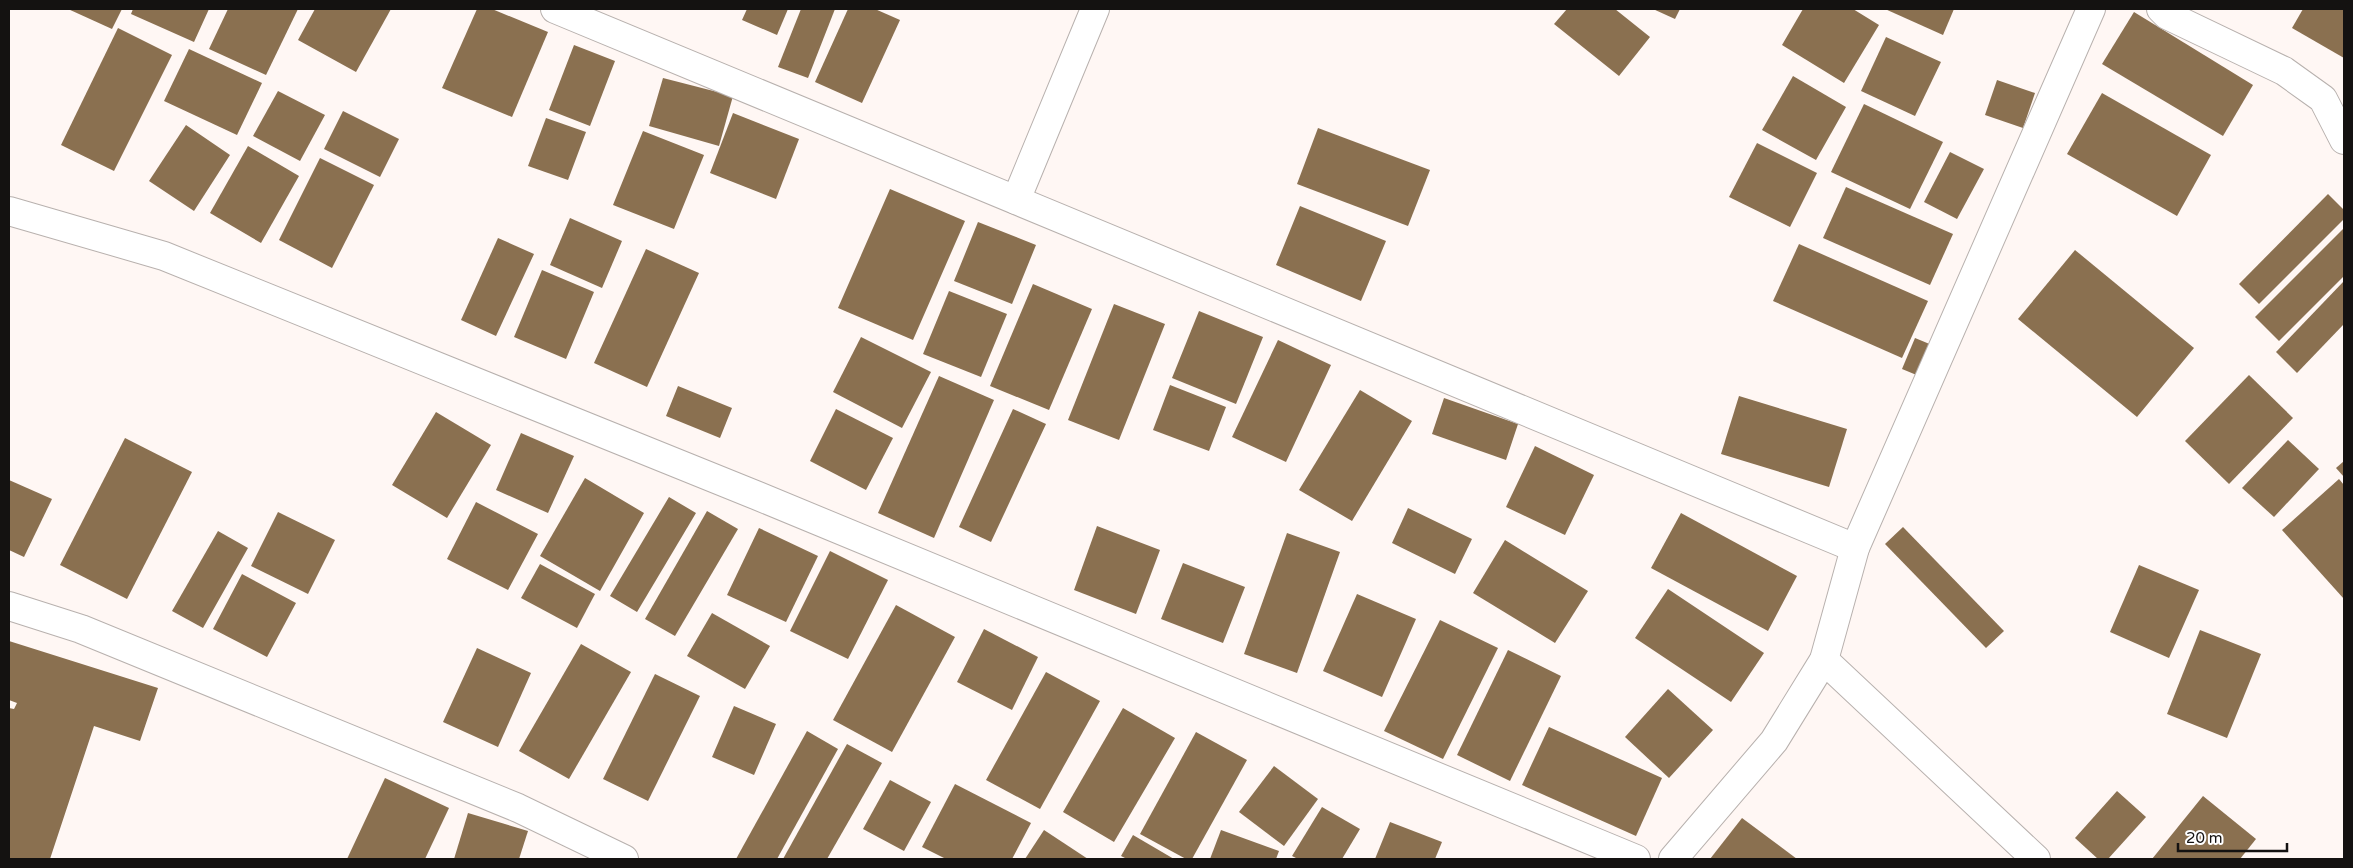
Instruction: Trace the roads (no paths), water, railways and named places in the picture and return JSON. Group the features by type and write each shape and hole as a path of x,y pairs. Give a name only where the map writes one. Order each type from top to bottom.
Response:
{"street":[{"path":"556,9 1854,548"},
{"path":"1016,200 1095,9"},
{"path":"1673,859 1774,741 1824,660 1854,548 2091,9"},
{"path":"2161,9 2167,15 2284,71 2322,99 2344,140"},
{"path":"9,211 173,260 758,496 1636,859"},
{"path":"9,606 81,629 518,808 624,859"},
{"path":"1824,660 2036,859"}]}
